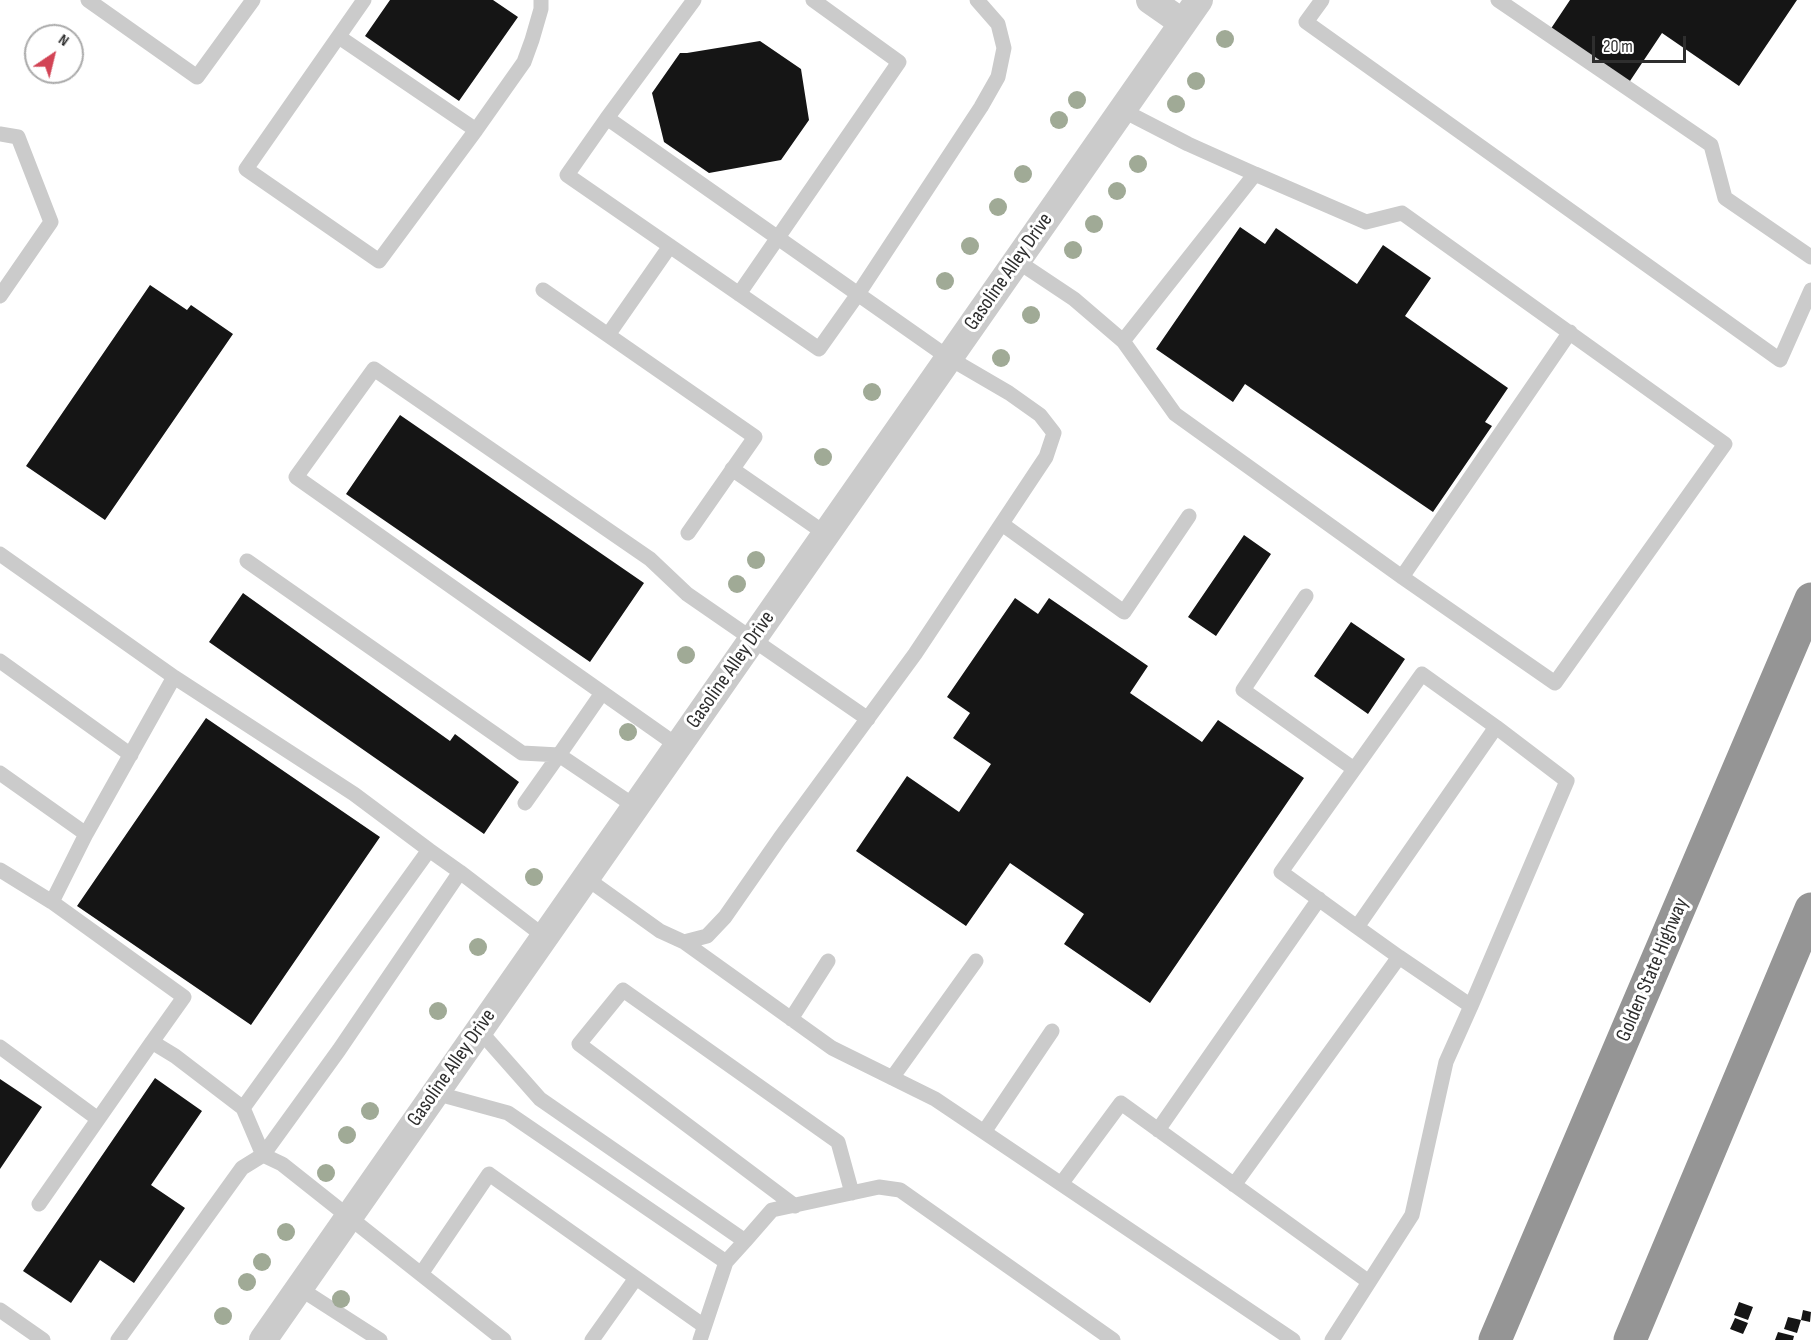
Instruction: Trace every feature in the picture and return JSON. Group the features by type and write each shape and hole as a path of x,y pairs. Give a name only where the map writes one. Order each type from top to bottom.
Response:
{"highway":[{"name":"Golden State Highway","path":"1495,1340 1811,599"},
{"path":"1629,1340 1811,909"}],"street":[{"path":"1150,0 1183,23"},
{"name":"Gasoline Alley Drive","path":"263,1340 1199,0"}],"lane":[{"path":"88,0 197,77 249,2"},
{"path":"364,0 246,169 378,261 524,62 538,19 541,0"},
{"path":"694,0 567,175 819,349 858,294 981,107 998,77 1004,48 998,24 977,0"},
{"path":"739,294 899,63 813,0"},
{"path":"1322,0 1306,21 1780,360 1811,290"},
{"path":"1498,0 1711,145 1725,198 1811,257"},
{"path":"339,38 476,130"},
{"path":"1017,261 1074,299 1123,341 1175,414 1402,577 1555,683 1725,444 1402,213 1366,222 1188,144 1122,110"},
{"path":"607,118 949,358 1009,393 1040,415 1053,434 1046,457 915,654 725,917 707,936 684,942"},
{"path":"0,134 18,137 51,222 0,296"},
{"path":"1123,341 1255,174"},
{"path":"608,335 670,246"},
{"path":"543,290 754,437 688,533"},
{"path":"1402,577 1570,332"},
{"path":"678,746 296,477 374,369 651,559 687,594 868,719"},
{"path":"732,469 826,534"},
{"path":"1002,524 1124,612 1189,516"},
{"path":"0,554 174,677 354,794 545,937"},
{"path":"248,561 522,753 559,755 636,807"},
{"path":"1306,596 1243,690 1354,769"},
{"path":"0,661 130,755"},
{"path":"1332,1340 1412,1215 1446,1062 1471,1006 1567,781 1422,674 1281,872 1471,1006"},
{"path":"52,902 86,834 174,677"},
{"path":"525,803 602,693"},
{"path":"1357,927 1496,727"},
{"path":"0,773 86,834"},
{"path":"243,1108 429,850"},
{"path":"0,870 52,902 184,997 39,1204"},
{"path":"118,1340 242,1168 263,1155 339,1050 460,872"},
{"path":"586,878 660,931 684,942 832,1048 935,1099 1293,1340"},
{"path":"1158,1130 1319,899"},
{"path":"1234,1185 1399,957"},
{"path":"791,1019 828,961"},
{"path":"892,1078 976,961"},
{"path":"795,1206 579,1044 623,990 838,1142 852,1193"},
{"path":"479,1030 540,1099 745,1241"},
{"path":"984,1132 1052,1031"},
{"path":"152,1042 175,1056 243,1108 263,1155 282,1164 504,1340"},
{"path":"0,1047 98,1119"},
{"path":"435,1094 508,1113 726,1262"},
{"path":"1061,1184 1122,1103 1369,1282"},
{"path":"421,1274 489,1174 636,1278 702,1333 726,1262 772,1210 879,1187 900,1190 1113,1340"},
{"path":"592,1340 636,1278"},
{"path":"299,1288 380,1340"},
{"path":"0,1310 43,1340"}],"building":[{"path":"390,0 493,0 518,17 459,101 365,36"},
{"path":"1570,0 1797,0 1739,86 1662,33 1628,84 1550,30"},
{"path":"760,41 801,69 809,120 781,160 709,173 664,142 652,93 680,53"},
{"path":"1240,227 1265,244 1276,228 1357,284 1383,245 1431,278 1405,316 1508,388 1485,422 1492,426 1433,512 1245,384 1233,402 1156,349"},
{"path":"150,285 187,310 191,305 233,334 105,520 26,466"},
{"path":"400,415 644,583 590,662 346,494"},
{"path":"1244,535 1271,554 1216,636 1188,617"},
{"path":"243,593 450,741 455,734 519,782 484,834 209,642"},
{"path":"1015,598 1038,614 1049,598 1148,666 1130,693 1202,742 1218,720 1304,778 1150,1003 1064,944 1084,914 1010,863 966,926 856,851 907,776 959,812 991,764 953,738 970,713 947,697"},
{"path":"1351,622 1405,659 1368,714 1314,676"},
{"path":"206,718 380,837 251,1025 77,906"},
{"path":"155,1078 202,1111 151,1185 185,1208 134,1283 100,1260 71,1303 23,1271"},
{"path":"0,1079 42,1107 0,1169"},
{"path":"1739,1302 1753,1307 1748,1320 1734,1315"},
{"path":"1803,1310 1811,1312 1810,1322 1801,1320"},
{"path":"1788,1317 1801,1320 1797,1333 1784,1329"},
{"path":"1735,1318 1748,1323 1743,1334 1730,1329"},
{"path":"1778,1332 1794,1336 1793,1340 1775,1340"}]}
